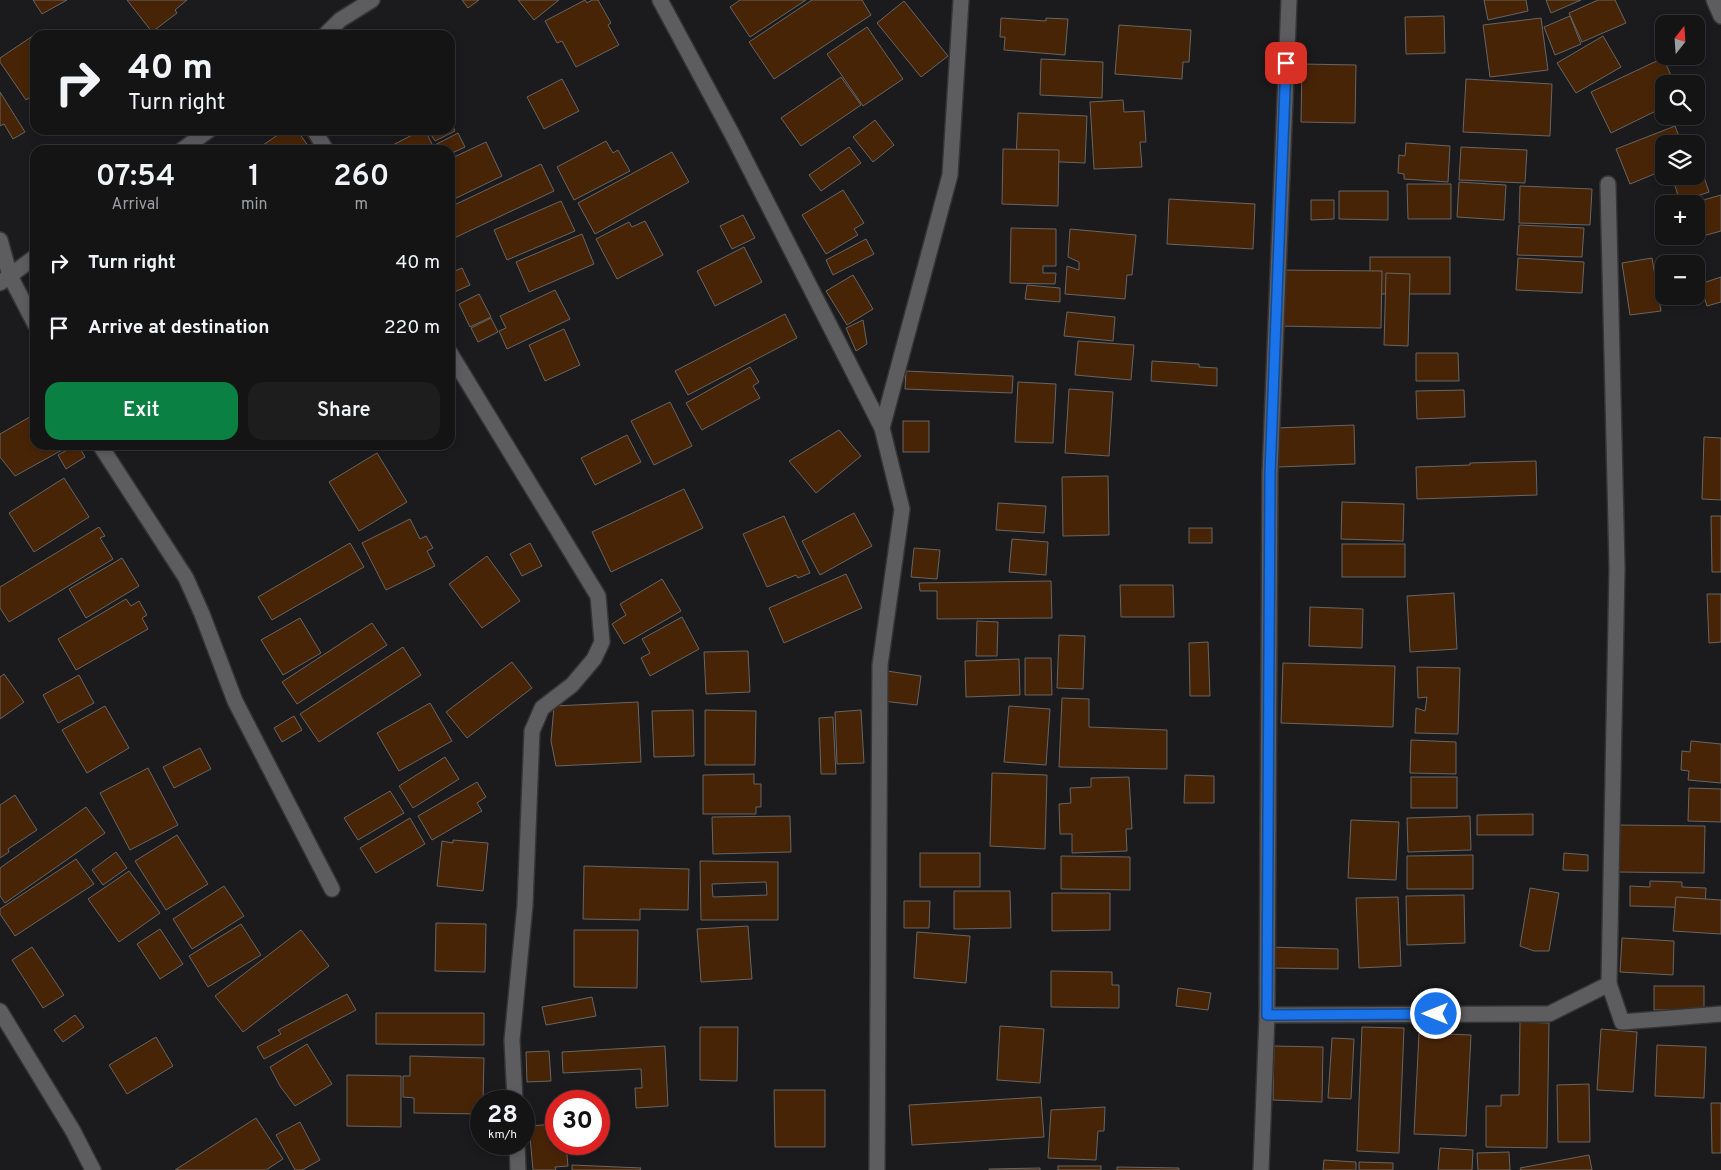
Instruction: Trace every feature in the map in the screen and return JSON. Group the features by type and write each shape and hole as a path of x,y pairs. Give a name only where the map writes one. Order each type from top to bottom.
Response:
{"street":[{"path":"330,30 340,20 372,0"},
{"path":"660,0 732,134 882,428 902,509 880,664 877,1170"},
{"path":"882,428 950,175 960,0"},
{"path":"1261,1170 1267,1015 1270,473 1289,0"},
{"path":"1714,0 1721,16"},
{"path":"189,145 202,135"},
{"path":"1608,184 1617,568 1609,984 1622,1022 1721,1014"},
{"path":"0,240 5,279 30,316"},
{"path":"5,279 30,261"},
{"path":"455,361 598,596 602,642 594,659 572,685 542,708 532,731 525,905 512,1040 514,1090"},
{"path":"103,450 186,578 202,614 235,701 332,889"},
{"path":"1267,1015 1548,1014 1609,984"},
{"path":"0,1011 73,1131 93,1170"},
{"path":"517,1155 518,1170"}],"building":[{"path":"33,0 67,0 42,14"},
{"path":"127,0 187,0 175,10 177,13 155,30 150,30"},
{"path":"462,0 479,0 468,8"},
{"path":"518,0 559,0 534,20"},
{"path":"585,0 587,3 592,0 598,0 611,23 608,25 619,45 576,67 562,41 557,43 545,21"},
{"path":"740,0 806,0 750,37 730,7"},
{"path":"812,0 862,0 871,15 774,79 749,42"},
{"path":"1484,0 1526,0 1528,11 1488,20"},
{"path":"1546,0 1581,0 1551,13"},
{"path":"1598,0 1615,0 1626,23 1582,42 1569,13"},
{"path":"904,1 948,56 921,77 877,23"},
{"path":"1444,16 1445,53 1406,54 1405,17"},
{"path":"1570,16 1581,44 1555,55 1544,27"},
{"path":"1001,18 1046,21 1046,18 1068,19 1065,55 1004,50 1005,37 1000,37"},
{"path":"1541,18 1548,70 1490,77 1483,25"},
{"path":"1119,25 1191,30 1189,62 1183,62 1182,79 1115,74"},
{"path":"867,27 903,79 863,106 827,54"},
{"path":"1603,36 1621,67 1576,93 1557,63"},
{"path":"30,38 30,97 26,100 0,62 0,58"},
{"path":"1041,59 1103,62 1102,98 1040,95"},
{"path":"1655,62 1655,65 1666,65 1671,75 1655,75 1655,111 1611,133 1591,92"},
{"path":"1302,64 1356,65 1355,123 1301,122"},
{"path":"841,77 861,105 801,146 781,118"},
{"path":"562,79 579,111 544,129 527,97"},
{"path":"1466,79 1552,84 1550,136 1463,132"},
{"path":"0,92 25,132 13,139 4,124 0,126"},
{"path":"1123,100 1124,112 1144,111 1146,142 1140,142 1142,167 1094,169 1090,102"},
{"path":"1018,113 1087,116 1085,163 1016,160"},
{"path":"875,120 894,145 873,162 853,137"},
{"path":"1675,126 1678,135 1655,135 1655,174 1630,184 1616,149"},
{"path":"458,133 465,147 455,152 455,145 435,145"},
{"path":"278,135 300,135 308,145 263,145"},
{"path":"412,135 428,135 432,145 393,145"},
{"path":"431,135 447,135 435,141"},
{"path":"606,141 613,153 618,150 630,171 574,200 557,167"},
{"path":"486,142 502,176 455,199 455,157"},
{"path":"1406,143 1450,146 1448,182 1404,179 1404,174 1398,173 1399,155 1405,156"},
{"path":"849,147 861,163 821,191 809,175"},
{"path":"1461,147 1527,150 1525,183 1459,180"},
{"path":"1003,149 1059,150 1058,206 1002,204"},
{"path":"672,152 689,182 595,234 578,203"},
{"path":"541,164 554,191 455,238 455,205"},
{"path":"1705,180 1709,192 1700,195 1678,195 1675,185 1705,185"},
{"path":"1459,182 1506,185 1504,220 1457,217"},
{"path":"1407,184 1451,184 1451,219 1408,219"},
{"path":"1520,186 1592,189 1590,225 1519,223"},
{"path":"843,190 864,223 854,229 858,235 826,254 802,215"},
{"path":"1339,191 1388,191 1388,220 1339,219"},
{"path":"1721,195 1721,231 1705,235 1705,200"},
{"path":"1169,199 1255,204 1253,249 1167,244"},
{"path":"1311,200 1334,200 1334,219 1311,220"},
{"path":"561,201 575,231 507,260 494,230"},
{"path":"743,215 755,238 732,249 720,226"},
{"path":"645,221 663,255 617,279 596,239 629,222 632,227"},
{"path":"1519,225 1584,228 1582,257 1517,255"},
{"path":"1011,228 1056,229 1056,266 1043,266 1043,273 1056,273 1055,284 1010,283"},
{"path":"1070,229 1136,235 1132,275 1127,275 1125,299 1065,294 1067,266 1079,270 1079,262 1068,257"},
{"path":"582,234 594,264 529,292 516,262"},
{"path":"866,239 874,254 833,275 826,260"},
{"path":"744,247 762,282 715,306 697,271"},
{"path":"1370,257 1450,257 1450,294 1370,294"},
{"path":"1518,258 1584,262 1582,293 1516,290"},
{"path":"1652,258 1655,276 1655,305 1660,305 1661,311 1630,315 1622,263"},
{"path":"462,268 470,285 455,292 455,271"},
{"path":"1280,270 1382,271 1381,328 1279,326"},
{"path":"1386,273 1410,274 1408,346 1384,345"},
{"path":"853,275 873,309 847,325 826,291"},
{"path":"1721,277 1721,302 1707,306 1705,282"},
{"path":"1027,285 1060,288 1060,302 1025,299"},
{"path":"555,290 570,319 507,349 499,331 506,328 500,316"},
{"path":"479,294 491,317 470,327 459,304"},
{"path":"1067,312 1115,317 1113,341 1064,336"},
{"path":"785,314 797,338 688,395 675,371"},
{"path":"491,318 498,332 478,342 471,328"},
{"path":"863,320 867,344 856,351 846,328"},
{"path":"564,329 580,365 545,381 529,345"},
{"path":"1078,341 1134,345 1131,380 1075,375"},
{"path":"1416,353 1458,353 1459,381 1416,381"},
{"path":"1152,361 1199,364 1199,367 1217,368 1217,386 1151,381"},
{"path":"750,367 759,382 753,386 760,398 702,430 686,403"},
{"path":"906,371 1013,376 1012,393 905,389"},
{"path":"1018,382 1056,384 1053,443 1015,442"},
{"path":"1069,389 1113,392 1109,456 1065,453"},
{"path":"1464,390 1465,417 1417,419 1416,391"},
{"path":"670,402 692,446 654,465 631,421"},
{"path":"30,417 30,450 62,450 15,476 0,457 0,434"},
{"path":"903,421 929,421 929,452 903,452"},
{"path":"1354,425 1355,464 1278,467 1276,428"},
{"path":"839,430 861,456 816,493 789,461"},
{"path":"627,435 641,462 595,485 581,458"},
{"path":"1704,437 1721,438 1721,500 1702,499"},
{"path":"67,450 81,450 85,457 66,469 58,455"},
{"path":"377,453 407,502 359,531 329,482"},
{"path":"1536,461 1537,495 1417,499 1416,467"},
{"path":"1108,476 1109,535 1063,536 1062,477"},
{"path":"64,478 89,517 34,552 9,513"},
{"path":"684,489 703,528 611,572 592,532"},
{"path":"1342,502 1404,504 1403,541 1341,539"},
{"path":"998,503 1046,506 1044,533 996,530"},
{"path":"854,513 872,546 820,575 802,541"},
{"path":"784,516 810,573 798,578 796,575 767,587 743,534"},
{"path":"1711,516 1721,516 1721,572 1712,572"},
{"path":"410,519 420,539 426,536 433,548 427,551 435,566 386,590 362,543"},
{"path":"99,527 105,536 100,538 113,559 9,622 0,608 0,587"},
{"path":"1189,528 1212,528 1212,543 1189,543"},
{"path":"1012,539 1048,542 1046,575 1009,572"},
{"path":"350,543 364,567 272,620 258,597"},
{"path":"530,543 542,566 522,576 510,554"},
{"path":"1342,544 1405,544 1405,577 1342,577"},
{"path":"914,548 940,550 937,579 911,577"},
{"path":"487,556 520,601 482,628 449,584"},
{"path":"122,558 139,586 86,618 69,589"},
{"path":"846,574 862,608 784,643 769,608"},
{"path":"662,579 681,611 624,644 612,624 626,615 620,604"},
{"path":"1051,581 1052,618 937,619 937,591 920,591 919,583"},
{"path":"1120,585 1173,585 1174,617 1121,617"},
{"path":"1454,593 1457,649 1410,652 1407,596"},
{"path":"1707,594 1721,594 1721,642 1709,643"},
{"path":"126,599 131,606 139,601 147,615 142,618 148,629 76,670 58,639"},
{"path":"1310,607 1363,609 1362,648 1309,646"},
{"path":"682,617 699,649 650,676 641,658 650,653 642,639"},
{"path":"300,618 321,653 283,675 261,640"},
{"path":"977,621 998,622 997,656 976,656"},
{"path":"372,623 387,645 297,704 282,682"},
{"path":"1059,635 1085,636 1083,689 1057,688"},
{"path":"1208,642 1210,696 1190,696 1189,643"},
{"path":"403,647 421,675 319,742 300,714"},
{"path":"748,651 750,692 706,694 704,652"},
{"path":"1025,658 1051,658 1052,695 1025,695"},
{"path":"1019,659 1020,695 966,697 965,661"},
{"path":"512,662 532,688 467,738 446,712"},
{"path":"1283,663 1395,666 1393,727 1281,723"},
{"path":"1417,667 1460,668 1458,734 1415,733 1416,708 1425,711 1427,697 1418,698"},
{"path":"887,671 921,676 917,705 883,701"},
{"path":"4,674 24,702 0,719 0,677"},
{"path":"79,675 94,703 58,723 43,695"},
{"path":"1062,698 1089,699 1089,727 1167,730 1167,769 1059,767"},
{"path":"638,702 641,762 556,766 551,741 554,706"},
{"path":"430,703 452,741 399,771 377,733"},
{"path":"105,706 129,748 87,773 62,730"},
{"path":"1009,706 1050,709 1046,765 1004,762"},
{"path":"693,710 694,756 654,757 652,711"},
{"path":"705,710 756,711 755,765 705,765"},
{"path":"861,710 864,763 837,764 835,712"},
{"path":"294,716 302,730 282,742 274,728"},
{"path":"833,717 836,774 821,774 819,718"},
{"path":"1411,740 1456,742 1456,774 1410,773"},
{"path":"1691,741 1721,744 1721,783 1688,780 1689,771 1681,770 1682,751 1690,752"},
{"path":"200,748 211,769 174,788 163,767"},
{"path":"445,757 459,779 413,808 399,786"},
{"path":"148,768 178,825 130,850 100,793"},
{"path":"992,773 1047,775 1045,849 990,846"},
{"path":"754,774 754,784 761,784 761,807 756,807 756,814 703,814 703,775"},
{"path":"1185,775 1214,776 1214,803 1184,803"},
{"path":"1129,777 1132,829 1126,829 1127,851 1072,853 1072,834 1060,834 1059,804 1071,803 1070,788 1091,787 1091,778"},
{"path":"1411,777 1457,777 1457,808 1411,808"},
{"path":"477,782 486,797 477,803 482,811 432,840 418,816"},
{"path":"1689,788 1721,789 1721,822 1688,821"},
{"path":"390,791 404,813 358,840 344,818"},
{"path":"15,795 37,830 8,849 9,852 0,858 0,805"},
{"path":"86,807 105,833 5,903 0,896 0,868"},
{"path":"1533,814 1533,835 1477,835 1477,815"},
{"path":"790,816 791,852 713,854 712,817"},
{"path":"1470,816 1471,850 1408,852 1407,818"},
{"path":"410,818 425,844 376,873 360,848"},
{"path":"1351,820 1399,822 1396,880 1348,878"},
{"path":"1617,825 1705,826 1704,873 1616,872"},
{"path":"177,835 208,884 166,910 135,861"},
{"path":"453,840 488,843 483,891 437,886 442,841 453,843"},
{"path":"116,852 127,868 103,885 92,870"},
{"path":"920,853 980,853 980,887 920,887"},
{"path":"1564,853 1588,855 1588,871 1563,870"},
{"path":"1473,855 1473,889 1407,889 1407,856"},
{"path":"1061,856 1130,857 1130,890 1061,889"},
{"path":"76,859 94,884 15,936 0,914 0,909"},
{"path":"700,861 778,862 778,920 701,920","holes":["766,882 767,895 713,897 712,884"]},
{"path":"584,866 689,869 688,910 640,909 640,920 583,919"},
{"path":"129,871 160,913 119,942 88,899"},
{"path":"1650,881 1682,882 1682,887 1706,888 1705,908 1630,906 1630,886 1650,887"},
{"path":"224,886 244,916 192,949 173,919"},
{"path":"1530,888 1559,893 1549,951 1534,951 1520,946"},
{"path":"954,891 1010,891 1011,928 954,929"},
{"path":"1052,893 1110,893 1110,930 1052,931"},
{"path":"1464,895 1465,943 1407,945 1406,896"},
{"path":"1398,897 1401,966 1359,968 1356,898"},
{"path":"1676,897 1721,900 1721,934 1673,931"},
{"path":"904,901 930,901 929,928 904,928"},
{"path":"436,923 486,924 485,972 435,971"},
{"path":"241,924 261,955 208,987 189,956"},
{"path":"748,926 752,979 701,982 697,929"},
{"path":"160,929 183,964 160,979 137,944"},
{"path":"301,930 329,966 243,1032 215,996"},
{"path":"574,930 638,930 637,988 574,987"},
{"path":"917,932 970,936 966,983 914,978"},
{"path":"1622,938 1674,941 1673,975 1620,972"},
{"path":"32,947 64,995 43,1008 12,960"},
{"path":"1269,947 1338,949 1338,969 1268,968"},
{"path":"1051,971 1112,972 1112,985 1119,985 1119,1008 1051,1007"},
{"path":"1654,986 1704,986 1704,1010 1654,1010"},
{"path":"1178,988 1211,993 1208,1010 1176,1006"},
{"path":"347,994 356,1010 264,1059 257,1047 281,1034 278,1030"},
{"path":"592,997 596,1016 546,1025 542,1007"},
{"path":"376,1013 484,1013 484,1045 376,1044"},
{"path":"75,1015 84,1027 63,1042 54,1030"},
{"path":"1520,1022 1549,1023 1547,1148 1486,1147 1486,1106 1501,1106 1501,1095 1519,1095"},
{"path":"1000,1026 1044,1029 1040,1083 997,1080"},
{"path":"700,1027 738,1027 737,1081 700,1080"},
{"path":"1362,1027 1404,1028 1399,1153 1357,1151"},
{"path":"1601,1029 1637,1032 1633,1092 1597,1090"},
{"path":"1419,1033 1471,1035 1466,1136 1414,1134"},
{"path":"156,1037 173,1066 127,1094 109,1065"},
{"path":"1332,1038 1354,1039 1351,1099 1328,1098"},
{"path":"307,1044 332,1084 295,1106 280,1086 270,1067"},
{"path":"1657,1045 1706,1047 1704,1098 1655,1096"},
{"path":"665,1046 668,1106 636,1108 635,1088 642,1088 641,1069 563,1073 562,1052"},
{"path":"1274,1046 1323,1047 1322,1102 1273,1100"},
{"path":"549,1051 551,1081 527,1082 526,1052"},
{"path":"410,1056 484,1058 483,1090 470,1090 470,1114 414,1113 414,1098 403,1097 403,1076 410,1076"},
{"path":"347,1075 401,1076 401,1127 347,1126"},
{"path":"1589,1084 1590,1142 1558,1142 1557,1085"},
{"path":"774,1090 825,1090 825,1147 775,1147"},
{"path":"1041,1097 1044,1137 912,1145 909,1105"},
{"path":"1711,1103 1721,1103 1721,1153 1712,1153"},
{"path":"1105,1107 1104,1131 1098,1131 1096,1160 1048,1158 1051,1110"},
{"path":"256,1118 283,1159 266,1170 175,1170"},
{"path":"300,1122 320,1160 302,1170 295,1170 276,1135"},
{"path":"545,1125 545,1155 567,1155 568,1166 555,1167 556,1170 533,1170 532,1155 535,1155 535,1126"},
{"path":"1440,1148 1473,1150 1472,1170 1438,1170"},
{"path":"1509,1152 1510,1170 1478,1170 1477,1153"},
{"path":"1589,1155 1592,1170 1521,1170 1520,1168"},
{"path":"1324,1160 1356,1162 1356,1170 1323,1170"},
{"path":"1359,1162 1393,1163 1393,1170 1359,1170"},
{"path":"572,1165 641,1168 640,1170 572,1170"},
{"path":"1058,1166 1101,1166 1101,1170 1058,1170"},
{"path":"1117,1167 1179,1168 1179,1170 1117,1170"},
{"path":"1040,1168 1040,1170 989,1170 989,1169"}],"route":[{"path":"1286,63 1270,473 1267,1015 1436,1014"}]}
